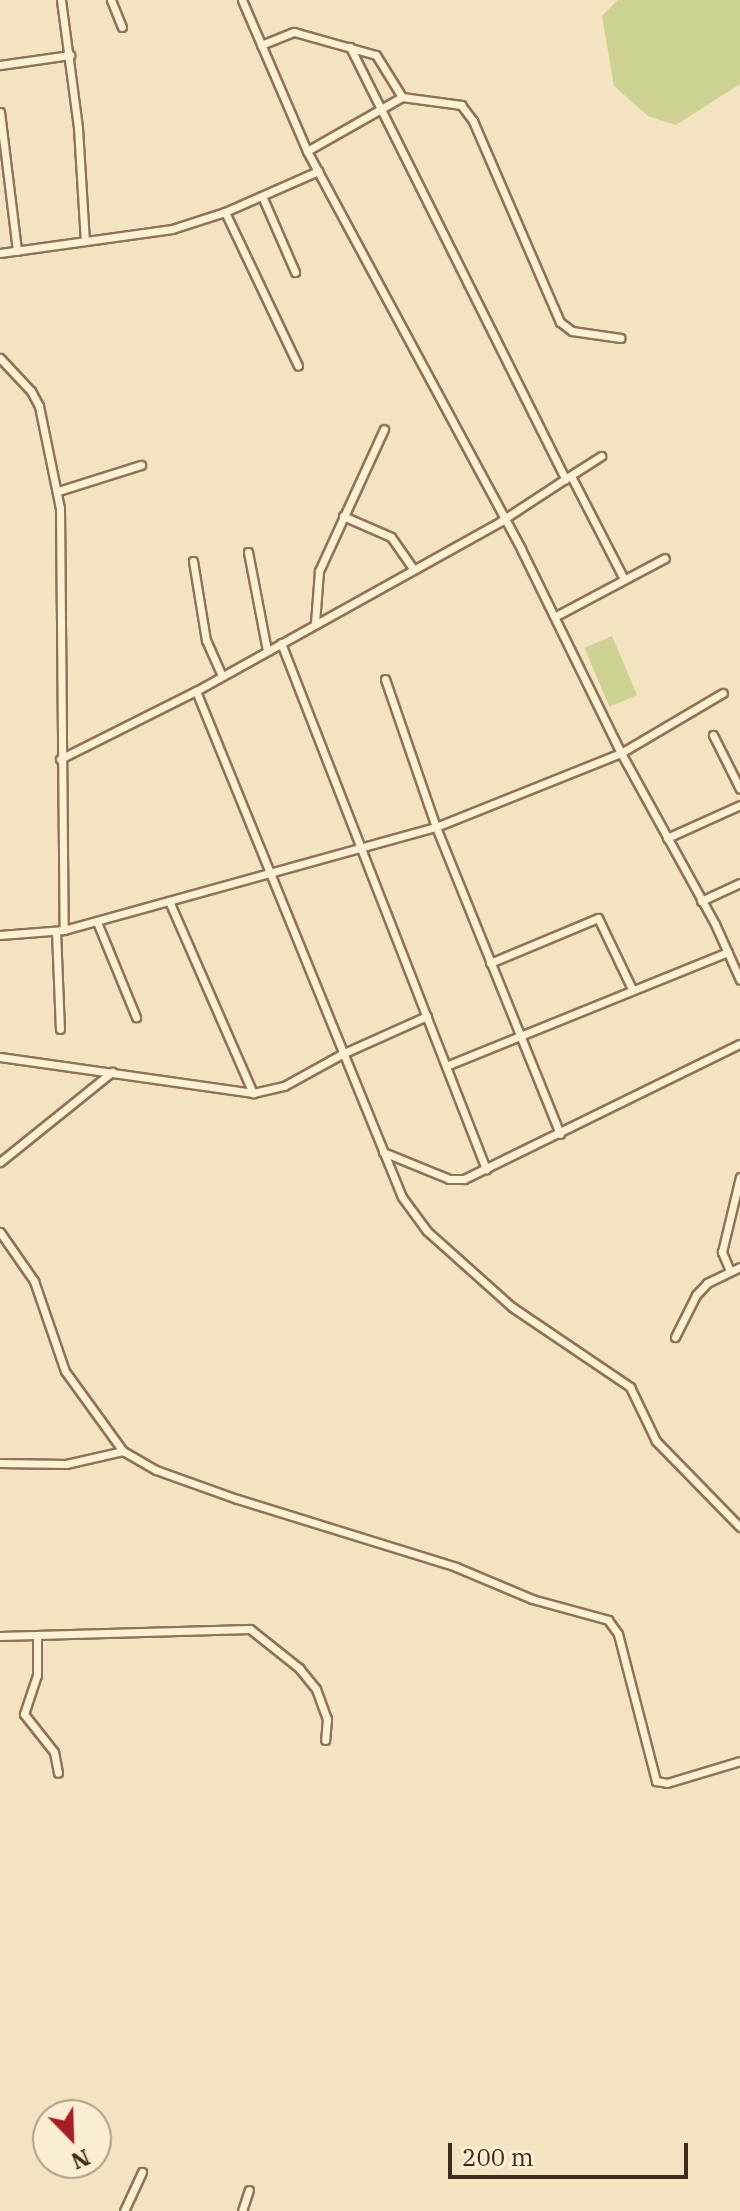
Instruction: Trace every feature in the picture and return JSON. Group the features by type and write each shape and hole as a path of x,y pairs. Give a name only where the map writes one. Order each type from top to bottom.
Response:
{"street":[{"path":"61,0 70,55 85,241"},
{"path":"111,0 122,27"},
{"path":"242,0 307,151 556,616 621,753 740,980"},
{"path":"261,45 294,32 379,56 402,97"},
{"path":"350,47 568,477 624,579"},
{"path":"0,65 70,55"},
{"path":"307,151 402,97 461,105 473,121 560,322 572,331 620,338"},
{"path":"0,112 17,251"},
{"path":"0,253 172,229 225,212 318,171"},
{"path":"0,181 9,179"},
{"path":"262,196 295,272"},
{"path":"225,212 298,366"},
{"path":"0,358 31,391 39,406 58,491 60,1029"},
{"path":"315,623 316,578 384,429"},
{"path":"60,759 196,691 504,519 601,456"},
{"path":"58,491 141,465"},
{"path":"343,516 391,537 413,569"},
{"path":"248,552 267,651"},
{"path":"556,616 665,558"},
{"path":"193,561 206,640 222,676"},
{"path":"281,643 486,1169"},
{"path":"385,679 436,827 560,1134"},
{"path":"196,691 402,1197 427,1231 522,1314 630,1387 656,1441 740,1527"},
{"path":"0,935 60,930 97,922 436,827 621,753 723,693"},
{"path":"713,735 740,789"},
{"path":"667,838 740,805"},
{"path":"701,901 740,883"},
{"path":"169,901 253,1093"},
{"path":"490,963 598,918 632,989"},
{"path":"97,922 136,1017"},
{"path":"446,1066 632,989 740,953"},
{"path":"0,1057 253,1093 284,1086 342,1054 427,1016"},
{"path":"382,1151 449,1179 464,1179 737,1045 740,1058"},
{"path":"0,1162 112,1072"},
{"path":"730,1271 722,1252 740,1177"},
{"path":"0,1232 34,1281 65,1371 123,1451 156,1470 237,1499 456,1567 532,1599 608,1620 618,1634 656,1781 667,1783 740,1761"},
{"path":"675,1337 696,1295 707,1283 740,1267"},
{"path":"0,1463 66,1464 123,1451"},
{"path":"0,1636 250,1629 299,1668 316,1689 327,1719 325,1740"},
{"path":"37,1635 37,1675 24,1714 54,1752 58,1773"},
{"path":"124,2211 142,2172"},
{"path":"242,2211 249,2190"}],"green space":[{"path":"618,0 740,0 740,84 676,125 648,116 614,86 602,16"},
{"path":"612,636 637,695 609,707 584,648"}]}
